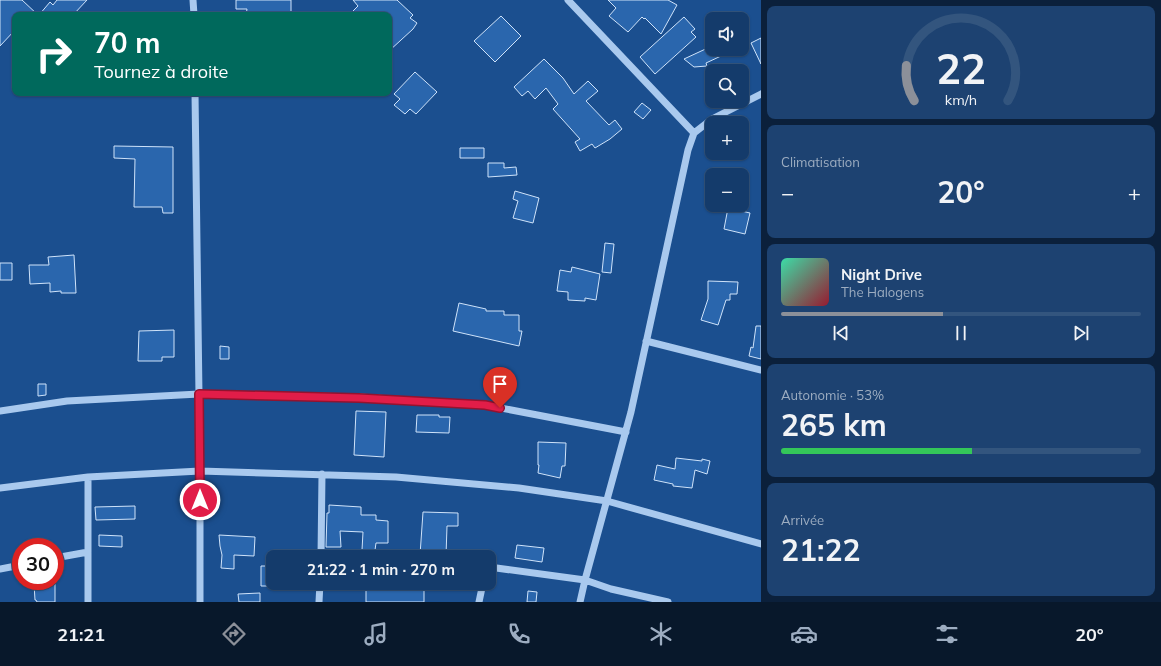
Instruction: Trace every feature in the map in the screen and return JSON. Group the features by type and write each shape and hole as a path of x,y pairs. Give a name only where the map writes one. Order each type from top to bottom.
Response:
{"street":[{"path":"194,0 194,12"},
{"path":"568,0 694,134"},
{"path":"580,602 626,432 688,150 694,134 712,119 761,94"},
{"path":"195,96 200,471 200,602"},
{"path":"646,341 761,370"},
{"path":"0,411 67,401 199,394 359,398 485,405 626,432"},
{"path":"0,488 88,477 200,471 404,477 519,488 607,500 761,544"},
{"path":"321,550 322,474"},
{"path":"88,477 88,602"},
{"path":"64,556 88,552"},
{"path":"0,569 12,567"},
{"path":"496,568 585,580 611,589 668,602"},
{"path":"319,602 320,590"},
{"path":"479,602 482,590"}],"building":[{"path":"0,0 22,0 35,12 12,12 12,33 0,46"},
{"path":"57,0 87,0 76,12 42,12 50,2 53,5"},
{"path":"236,0 291,0 291,12 246,12 247,9 236,9"},
{"path":"353,0 397,0 413,15 410,18 417,23 413,29 392,48 392,12 352,12 358,6"},
{"path":"608,0 668,0 677,5 661,34 645,18 644,19 642,17 628,32 609,16 616,8"},
{"path":"501,16 521,36 495,62 474,41"},
{"path":"684,17 695,29 691,32 696,37 655,74 640,57"},
{"path":"761,38 761,64 751,43"},
{"path":"705,49 705,56 721,56 706,63 705,66 694,67 684,59"},
{"path":"544,59 563,78 574,94 588,81 598,91 586,101 609,125 615,120 622,129 610,139 595,148 592,144 580,151 575,142 580,139 553,109 558,104 546,88 535,99 528,91 522,96 514,87"},
{"path":"415,72 437,92 416,114 410,109 405,114 394,105 400,99 394,94"},
{"path":"642,103 651,110 643,119 634,112"},
{"path":"114,146 173,147 173,213 163,213 162,207 134,207 135,159 114,158"},
{"path":"460,148 484,148 484,158 460,158"},
{"path":"488,163 504,163 504,168 516,167 517,175 488,177"},
{"path":"515,191 539,198 533,223 513,218 518,201 513,199"},
{"path":"727,212 750,213 745,234 724,229"},
{"path":"605,243 614,244 611,273 602,272"},
{"path":"74,255 76,293 61,293 61,291 50,292 50,283 30,284 29,265 49,265 48,257"},
{"path":"0,263 12,263 12,280 0,280"},
{"path":"572,267 600,274 596,300 585,298 585,301 568,300 568,292 557,291 560,270 571,272"},
{"path":"708,281 738,282 737,294 730,294 730,300 726,300 718,325 701,320 708,299"},
{"path":"459,303 486,309 486,311 504,311 504,315 519,315 519,331 522,331 519,346 453,331"},
{"path":"756,326 761,326 761,359 749,356 751,347 753,348"},
{"path":"174,330 174,357 162,357 162,361 138,361 139,331"},
{"path":"220,346 229,347 229,359 220,359"},
{"path":"38,384 46,384 46,395 38,396"},
{"path":"356,411 386,412 384,457 354,455"},
{"path":"417,415 439,415 439,417 450,417 449,433 416,432"},
{"path":"538,442 566,443 565,466 562,466 560,478 538,473"},
{"path":"676,458 702,461 702,459 710,461 707,474 695,470 692,488 673,486 673,484 654,480 657,465 675,469"},
{"path":"329,505 361,507 361,515 376,515 376,520 388,521 388,543 376,543 375,550 362,550 363,532 340,531 341,547 326,547 327,513 329,513"},
{"path":"135,506 135,519 96,520 95,507"},
{"path":"423,512 458,513 458,526 447,526 446,550 420,550"},
{"path":"99,535 122,536 122,547 99,546"},
{"path":"219,535 255,537 254,556 234,555 234,569 221,568 222,555"},
{"path":"517,545 544,548 542,562 515,558"},
{"path":"261,566 266,566 266,586 261,586"},
{"path":"34,590 55,590 55,602 37,602 35,600"},
{"path":"366,590 424,590 424,602 366,602"},
{"path":"528,591 537,592 536,602 527,602"},
{"path":"260,593 260,602 239,602 238,594"}],"route":[{"path":"200,500 199,394 359,398 485,405 500,408"}]}
